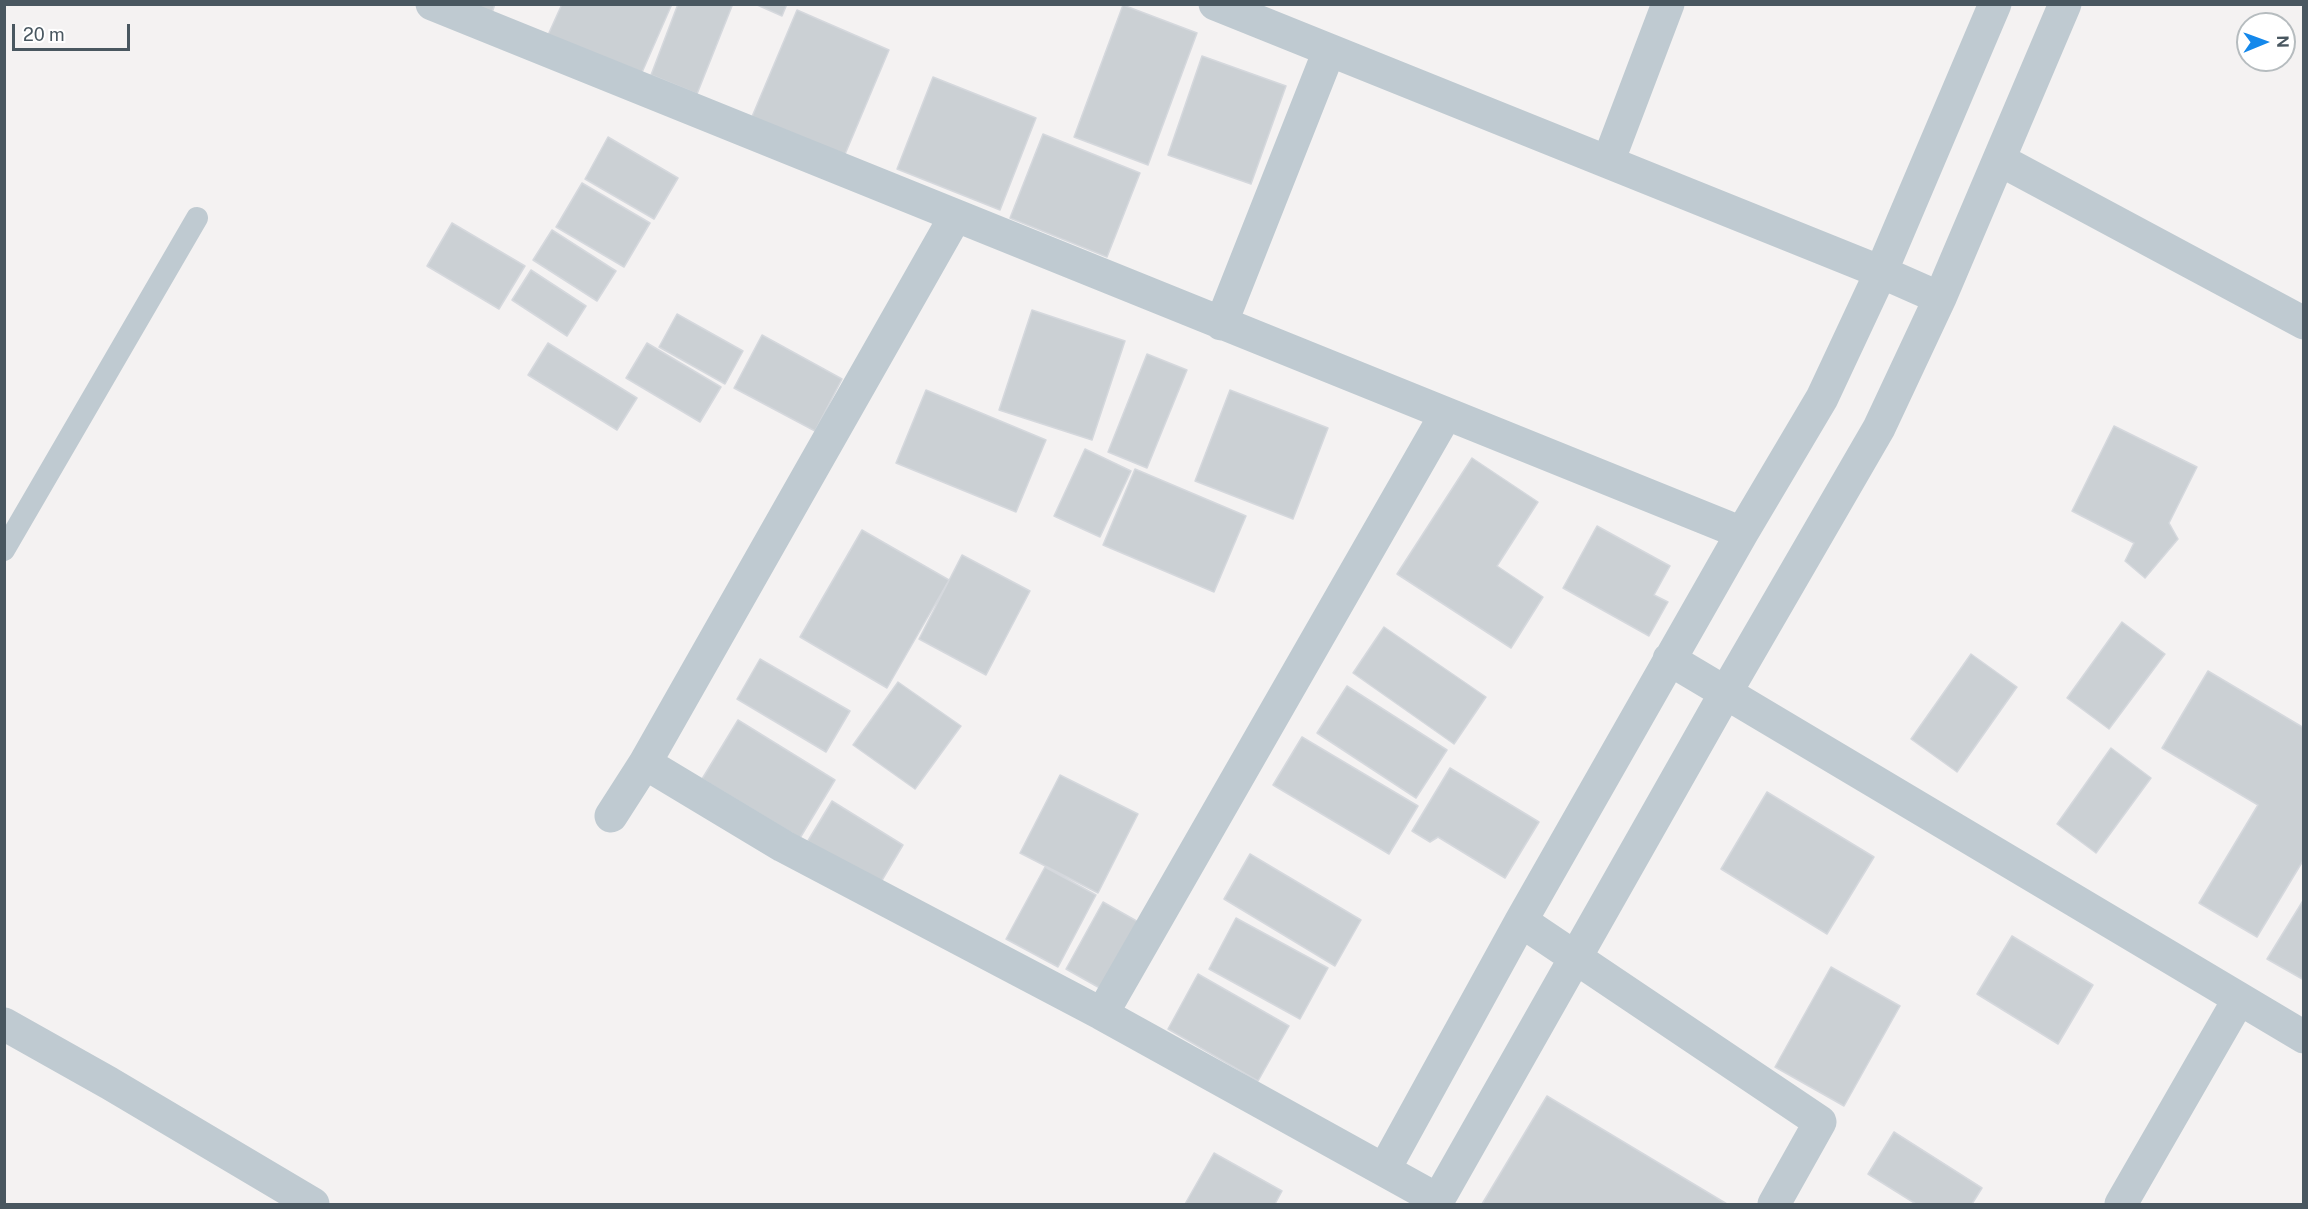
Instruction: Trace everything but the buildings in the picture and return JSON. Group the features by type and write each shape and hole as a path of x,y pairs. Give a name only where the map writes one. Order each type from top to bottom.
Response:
{"street":[{"path":"432,4 1742,533"},
{"path":"1215,4 1881,272 1940,298"},
{"path":"1608,162 1668,4"},
{"path":"1384,1170 1669,659 1822,398 1881,272 1995,4"},
{"path":"645,763 783,846 1102,1014 1438,1200 1725,692 1879,429 1940,298 2065,4"},
{"path":"1221,324 1329,51"},
{"path":"2000,160 2304,323"},
{"path":"611,816 645,763 955,217"},
{"path":"1102,1014 1446,414"},
{"path":"1669,659 2304,1037"},
{"path":"1521,921 1820,1122 1774,1204"},
{"path":"2121,1204 2239,999"},
{"path":"4,1024 109,1083 313,1204"}],"lane":[{"path":"4,550 196,218"}]}
